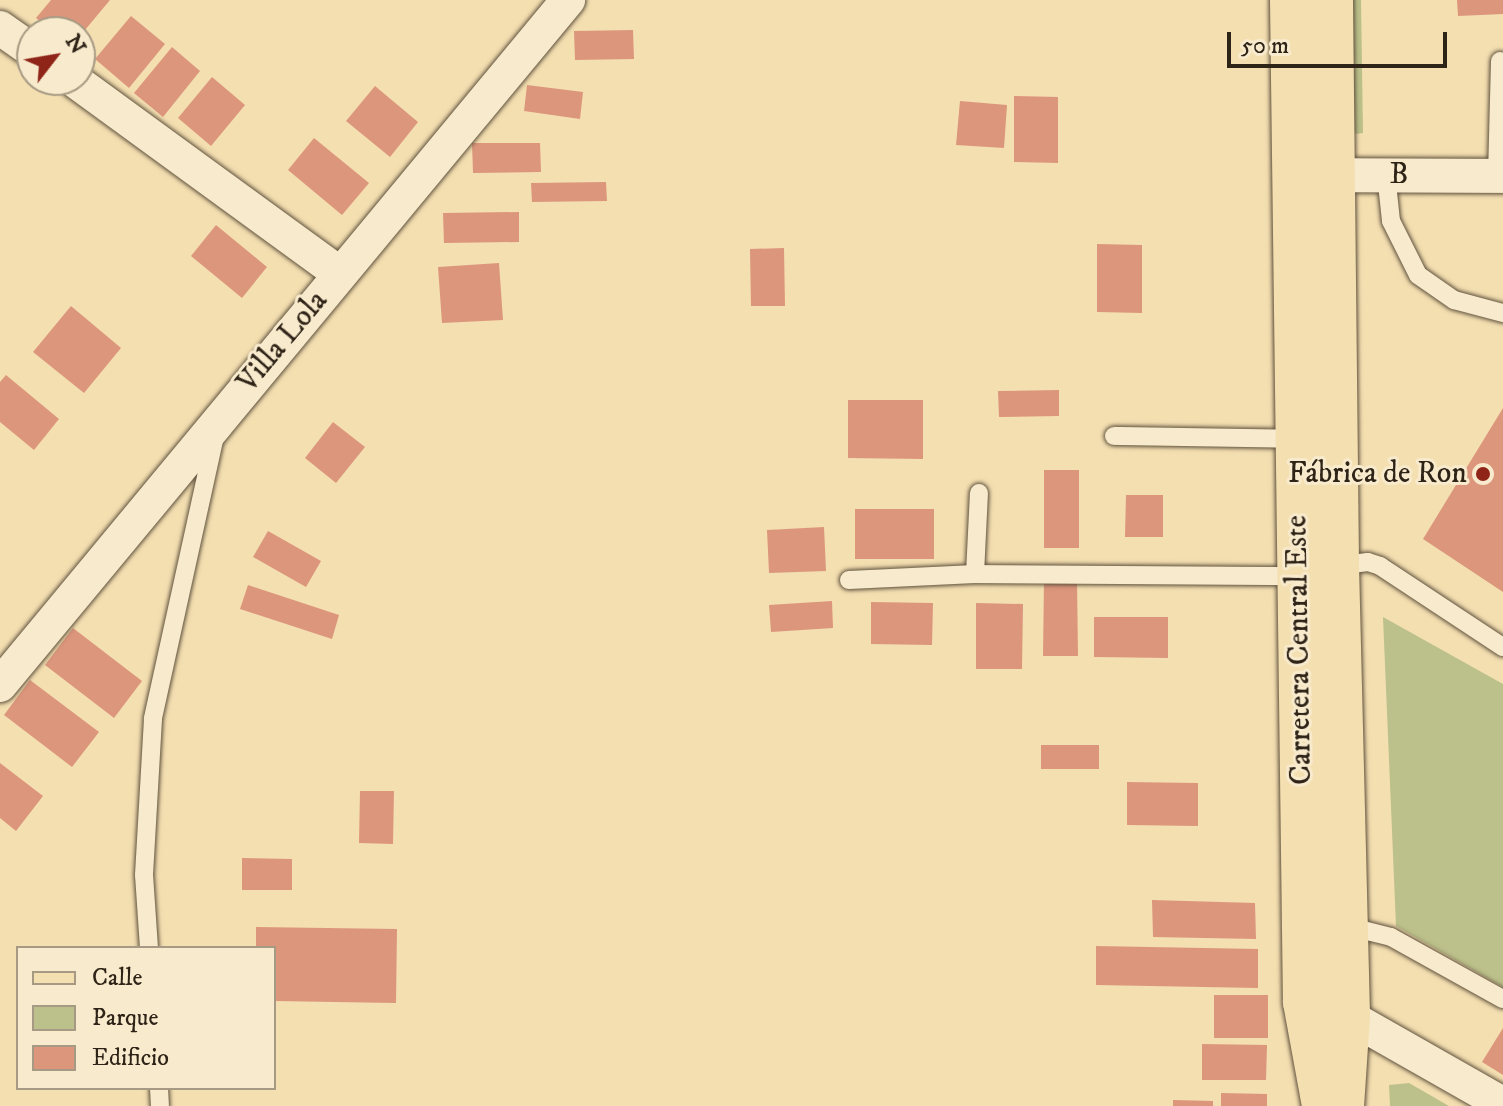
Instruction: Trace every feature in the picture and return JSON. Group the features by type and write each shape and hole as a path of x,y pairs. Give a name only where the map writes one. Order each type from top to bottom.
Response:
{"main road":[{"name":"Carretera Central Este","path":"1292,0 1315,175"},
{"name":"Carretera Central Este","path":"1324,1106 1305,1002 1318,571 1315,175 1331,0"},
{"name":"Carretera Central Este","path":"1318,571 1347,926 1348,1016 1342,1106"}],"street":[{"name":"Villa Lola","path":"0,685 568,0"},
{"path":"96,96 340,274"},
{"name":"B","path":"1315,175 1500,176"},
{"path":"1305,1002 1348,1016 1503,1104"}],"lane":[{"path":"1500,61 1500,176"},
{"path":"1386,174 1391,221 1418,275 1454,300 1503,313"},
{"path":"149,946 144,875 153,718 219,418"},
{"path":"1114,436 1318,439"},
{"path":"975,574 979,493"},
{"path":"849,580 975,574 1318,571 1368,562 1380,566 1503,647"},
{"path":"1347,926 1391,937 1503,999"}],"green space":[{"path":"1351,0 1361,0 1363,133 1356,134 1352,131"},
{"path":"1383,617 1503,684 1503,987 1396,926"},
{"path":"1409,1083 1449,1106 1390,1106 1389,1085"}],"building":[{"path":"51,0 110,0 96,17 38,16"},
{"path":"1457,0 1503,0 1503,14 1458,16"},
{"path":"131,16 165,44 129,88 96,58"},
{"path":"633,30 634,59 575,60 574,31"},
{"path":"172,47 200,71 163,117 134,93"},
{"path":"212,77 245,105 211,146 178,118"},
{"path":"527,85 583,92 580,119 524,111"},
{"path":"375,86 418,122 390,157 346,121"},
{"path":"1014,96 1058,97 1058,163 1014,162"},
{"path":"960,101 1007,105 1004,148 956,145"},
{"path":"314,138 369,183 342,215 288,170"},
{"path":"472,143 540,143 541,172 473,173"},
{"path":"606,182 607,201 532,202 531,183"},
{"path":"519,212 519,242 444,243 443,213"},
{"path":"216,225 267,267 242,298 191,256"},
{"path":"1097,244 1142,245 1142,313 1097,312"},
{"path":"784,248 785,306 751,306 750,249"},
{"path":"499,263 503,320 442,323 438,267"},
{"path":"71,306 121,348 84,393 33,352"},
{"path":"6,375 59,419 34,450 0,422 0,382"},
{"path":"1059,390 1059,416 999,417 998,391"},
{"path":"848,400 923,400 923,459 848,458"},
{"name":"Fábrica de Ron","path":"1503,408 1503,592 1423,539"},
{"path":"333,422 365,447 336,483 305,458"},
{"path":"1044,470 1079,470 1079,548 1044,548"},
{"path":"1126,495 1163,495 1163,537 1125,537"},
{"path":"855,509 934,509 934,559 855,559"},
{"path":"824,527 826,571 769,573 767,530"},
{"path":"268,531 321,561 306,587 253,557"},
{"path":"1044,580 1077,580 1078,656 1043,656"},
{"path":"248,585 339,615 332,639 240,609"},
{"path":"832,601 833,628 771,632 769,605"},
{"path":"871,602 933,603 932,645 871,644"},
{"path":"976,603 1023,604 1022,669 976,669"},
{"path":"1094,617 1168,617 1168,658 1094,657"},
{"path":"73,628 142,681 114,718 45,665"},
{"path":"30,680 99,732 72,767 4,715"},
{"path":"1041,745 1099,745 1099,769 1041,769"},
{"path":"0,763 43,796 16,831 0,818"},
{"path":"1127,782 1198,783 1198,826 1127,825"},
{"path":"360,791 394,791 393,844 359,843"},
{"path":"242,858 292,859 292,890 242,890"},
{"path":"1152,900 1255,903 1256,939 1153,937"},
{"path":"256,927 397,929 396,1003 276,1001 276,946 256,946"},
{"path":"1096,946 1258,949 1258,988 1096,985"},
{"path":"1214,995 1268,995 1268,1038 1214,1038"},
{"path":"1503,1028 1503,1075 1482,1062"},
{"path":"1202,1044 1267,1045 1266,1080 1202,1080"},
{"path":"1221,1093 1267,1094 1267,1106 1221,1106"},
{"path":"1173,1100 1213,1101 1213,1106 1173,1106"}],"place":[{"name":"Fábrica de Ron","path":"1483,474"}]}
